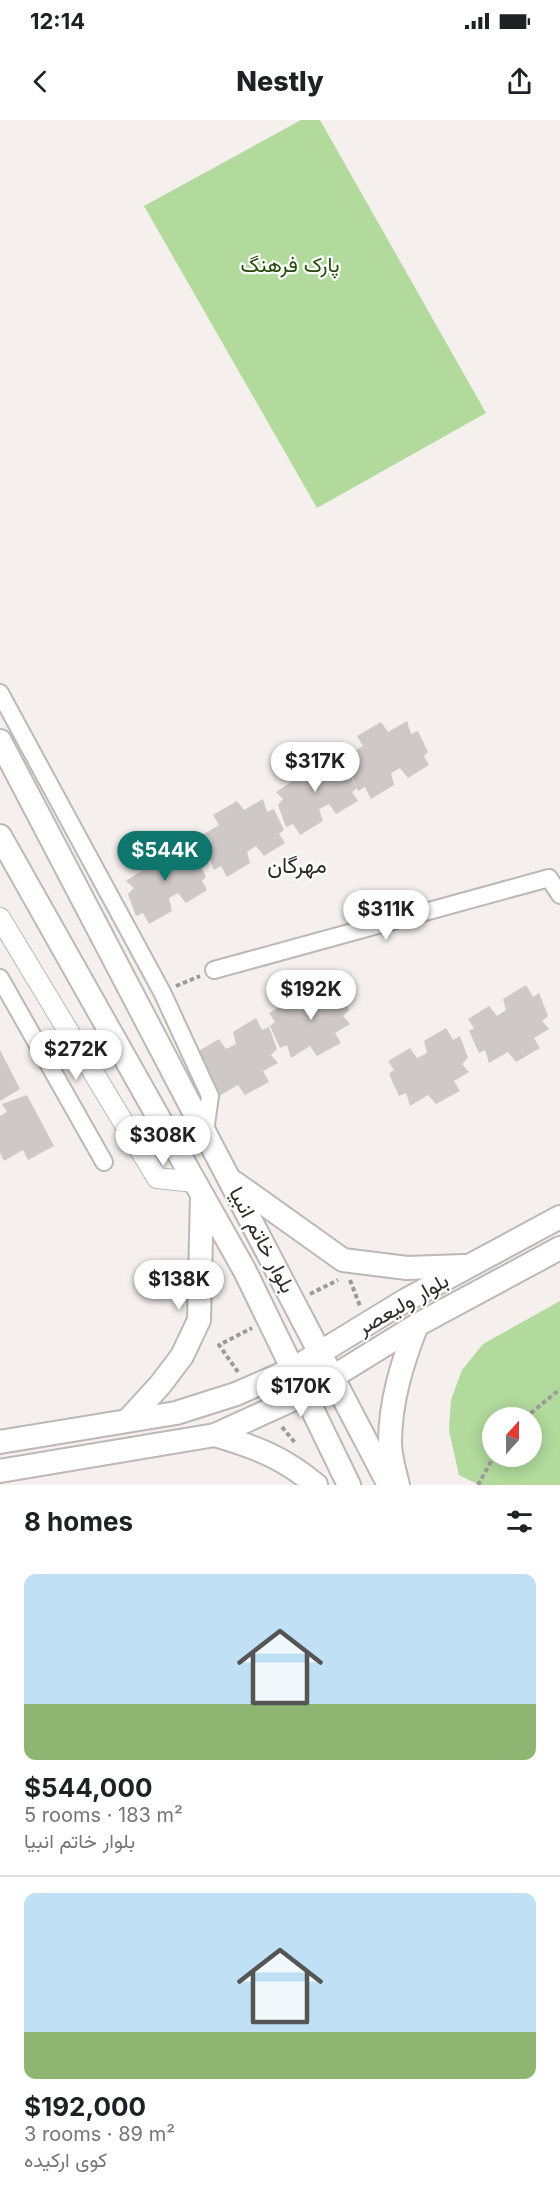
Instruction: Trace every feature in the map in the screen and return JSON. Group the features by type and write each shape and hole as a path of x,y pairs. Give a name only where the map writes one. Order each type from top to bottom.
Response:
{"main road":[{"name":"بلوار خاتم انبیا","path":"0,741 389,1485"},
{"name":"بلوار خاتم انبیا","path":"0,836 270,1318 349,1485"},
{"path":"230,1179 343,1260 407,1268 469,1266"},
{"path":"128,1420 160,1385 182,1356 199,1320 198,1188"},
{"path":"216,1220 235,1221 243,1204"},
{"name":"بلوار ولیعصر","path":"0,1442 182,1411 236,1394 293,1369 406,1300 560,1217"},
{"name":"بلوار ولیعصر","path":"0,1471 186,1438 215,1435 305,1394 417,1325 560,1248"},
{"path":"398,1485 390,1444 394,1406 399,1371 417,1325"},
{"path":"182,1411 190,1424 186,1438"},
{"path":"215,1435 259,1448 292,1465 316,1485"}],"street":[{"path":"0,693 162,992 210,1096 205,1132"},
{"path":"214,970 549,878 560,896"},
{"path":"0,918 157,1178 198,1188"},
{"path":"0,978 104,1162"}],"path":[{"path":"162,992 214,970"},
{"path":"538,1407 560,1389"},
{"path":"478,1485 488,1467"}],"green space":[{"name":"پارک فرهنگ","path":"301,120 320,120 486,413 317,508 144,206"},
{"path":"560,1301 560,1485 479,1485 459,1475 449,1431 451,1400 462,1370 483,1344"}],"building":[{"path":"407,721 411,734 418,731 428,752 424,756 429,765 408,778 400,768 391,773 394,785 371,799 365,787 358,791 349,769 355,763 348,755 363,746 357,736 381,722 388,732"},
{"path":"335,757 340,770 346,767 357,788 352,792 358,801 336,814 329,804 319,809 323,821 300,835 293,824 286,827 278,805 283,799 276,792 291,782 285,773 309,758 317,768"},
{"path":"263,799 267,812 274,809 284,830 279,834 285,843 264,856 256,846 247,852 250,863 227,877 221,866 214,870 205,847 211,841 204,834 219,825 213,815 237,801 244,810"},
{"path":"185,846 189,859 196,856 206,877 202,881 207,890 186,903 178,893 169,898 172,911 149,924 143,913 136,916 128,894 134,888 126,881 141,871 135,862 159,847 167,857"},
{"path":"328,980 334,992 341,988 349,1010 343,1016 350,1024 335,1033 341,1043 317,1056 310,1046 291,1058 287,1045 280,1048 270,1026 275,1022 269,1013 291,1000 298,1010 308,1005 305,993"},
{"path":"526,985 533,997 539,993 548,1016 542,1021 549,1029 534,1038 540,1048 516,1062 508,1052 489,1063 485,1050 479,1053 469,1031 474,1028 468,1019 489,1006 497,1016 506,1010 503,999"},
{"path":"256,1018 262,1030 269,1027 277,1049 271,1055 278,1063 263,1071 269,1082 245,1095 238,1085 219,1096 215,1083 208,1086 197,1052 219,1039 226,1049 236,1044 233,1032"},
{"path":"446,1028 453,1040 460,1036 468,1058 462,1064 469,1072 454,1081 460,1091 436,1104 428,1095 410,1106 406,1093 399,1096 389,1074 394,1070 388,1061 410,1048 417,1058 427,1053 424,1041"},
{"path":"0,1050 20,1089 0,1101"},
{"path":"27,1095 54,1146 28,1160 23,1150 4,1161 0,1153 0,1116 7,1112 2,1104"}],"district":[{"name":"مهرگان","path":"297,865"}]}
